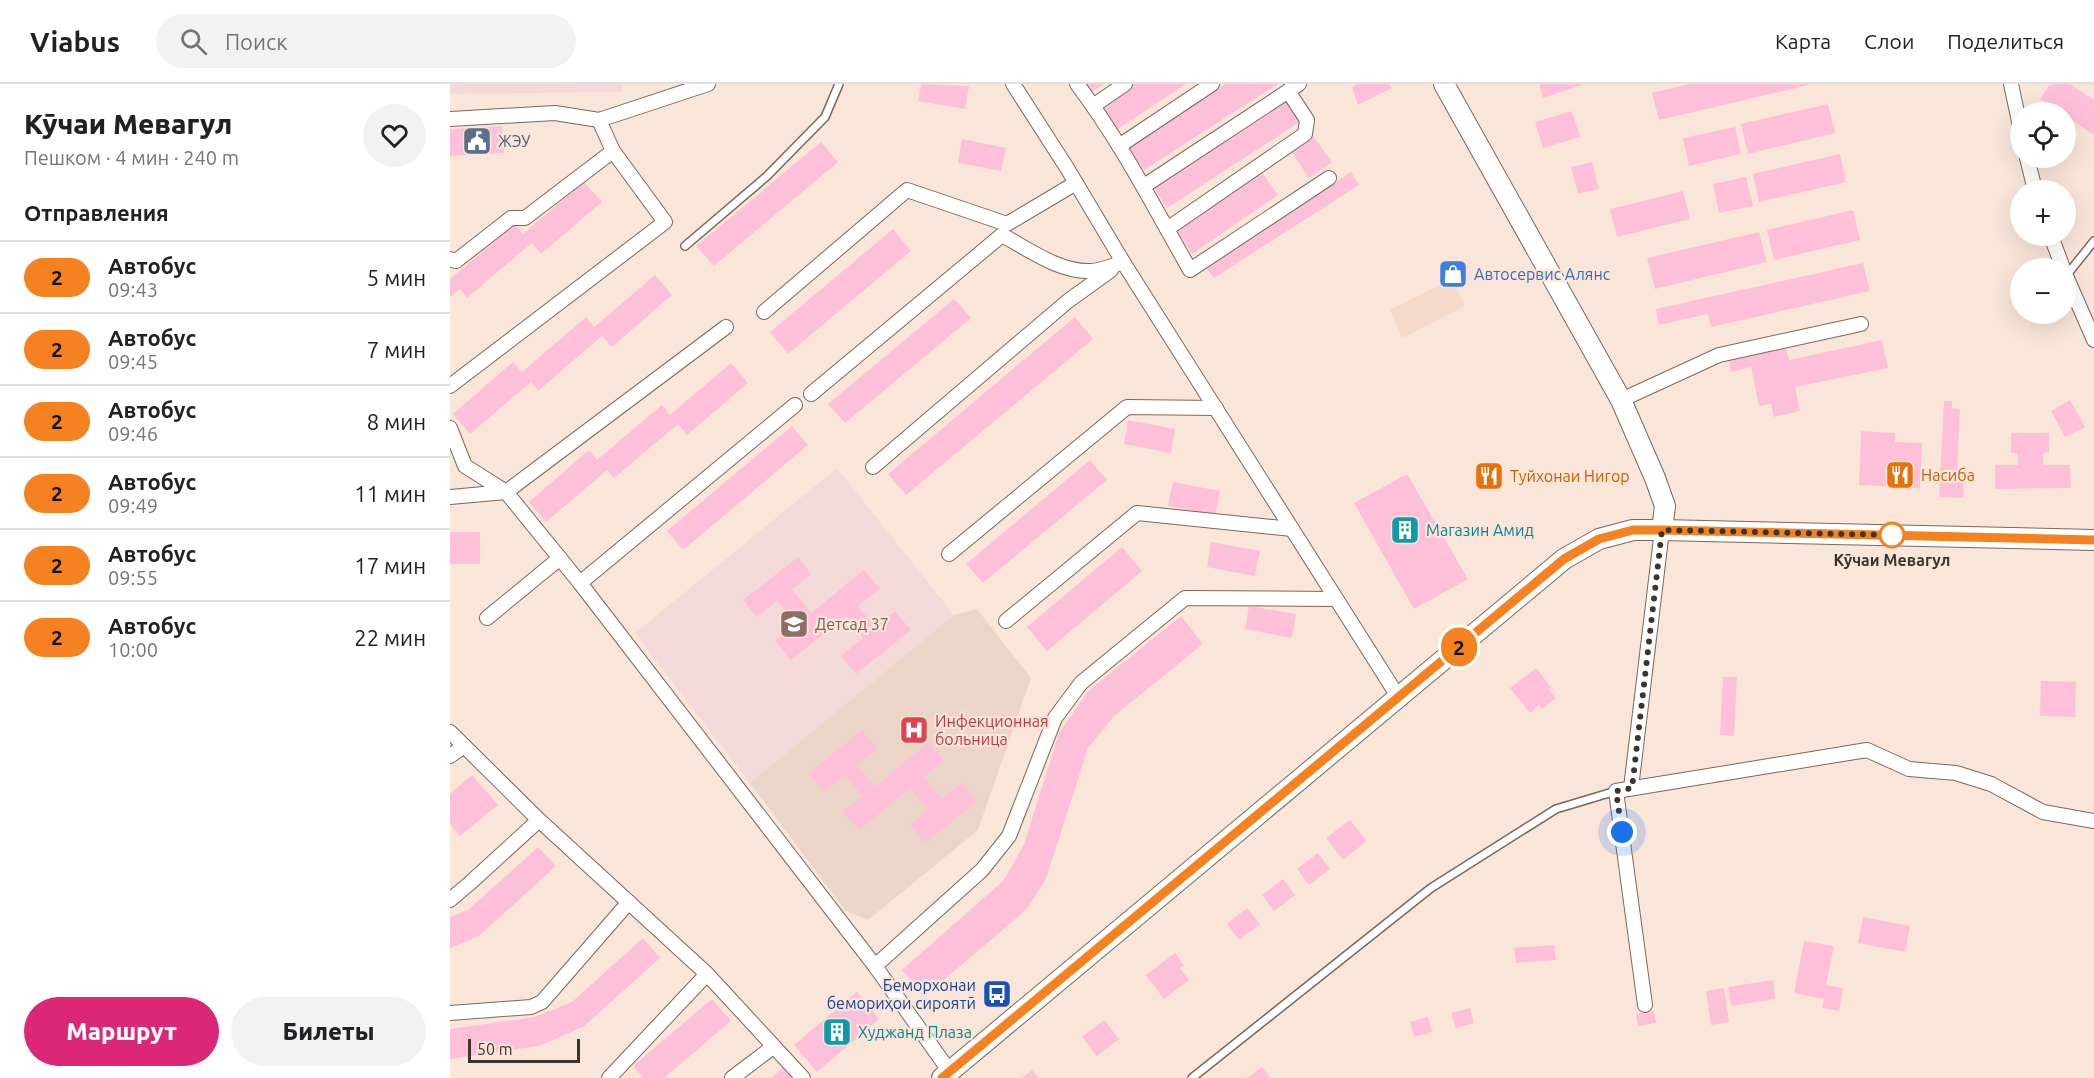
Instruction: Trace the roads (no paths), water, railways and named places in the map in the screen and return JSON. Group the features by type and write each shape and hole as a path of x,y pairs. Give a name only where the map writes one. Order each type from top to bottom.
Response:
{"main road":[{"path":"1444,84 1621,400 1655,477 1665,506 1662,530"},
{"path":"946,1075 1564,559 1599,539 1633,530 1662,530 2094,540"}],"street":[{"path":"1013,84 1398,698"},
{"path":"1077,84 1144,186 1190,270 1329,178"},
{"path":"1093,106 1125,84"},
{"path":"1119,146 1212,84"},
{"path":"2011,84 2015,102"},
{"path":"450,119 555,113 599,120 702,86"},
{"path":"1144,186 1293,88 1307,120 1305,134 1167,229"},
{"path":"450,386 665,222 613,151 599,120"},
{"path":"450,259 456,261 511,218 525,218 613,151"},
{"path":"764,312 907,190 1007,224 1076,183"},
{"path":"811,394 1002,235 1045,258 1074,270 1093,271 1123,262"},
{"path":"873,466 1068,301 1123,262"},
{"path":"2076,297 2093,334"},
{"path":"1621,400 1719,355 1861,324"},
{"path":"450,497 506,492 726,327"},
{"path":"580,583 795,405"},
{"path":"949,554 1127,407 1216,408"},
{"path":"450,428 465,466 506,492 580,583 875,966 946,1075"},
{"path":"1006,621 1137,513 1293,529"},
{"path":"1632,788 1662,530"},
{"path":"487,618 560,558"},
{"path":"875,966 982,870 1009,836 1054,718 1081,683 1185,598 1336,599"},
{"path":"450,732 539,820 707,974 802,1078"},
{"path":"450,756 464,746"},
{"path":"1645,1005 1616,791 1868,750 1909,769 1956,773 1991,784 2043,812 2094,821"},
{"path":"450,900 539,820"},
{"path":"450,1012 525,1008 542,1002 629,902"},
{"path":"609,1078 707,974"},
{"path":"732,1078 773,1047"}],"lane":[{"path":"685,246 767,176 825,117 839,84"},
{"path":"2076,264 2094,241"},
{"path":"1192,1078 1431,888 1556,809 1616,791"}],"place":[{"name":"ЖЭУ","path":"477,141"},
{"name":"Автосервис Алянс","path":"1453,274"},
{"name":"Насиба","path":"1900,475"},
{"name":"Туйхонаи Нигор","path":"1489,476"},
{"name":"Магазин Амид","path":"1405,530"},
{"name":"Кӯчаи Мевагул","path":"1892,535"},
{"name":"Детсад 37","path":"794,624"},
{"name":"Инфекционная больница","path":"914,730"},
{"name":"Беморхонаи бемориҳои сироятӣ","path":"997,994"},
{"name":"Худжанд Плаза","path":"837,1032"}]}
